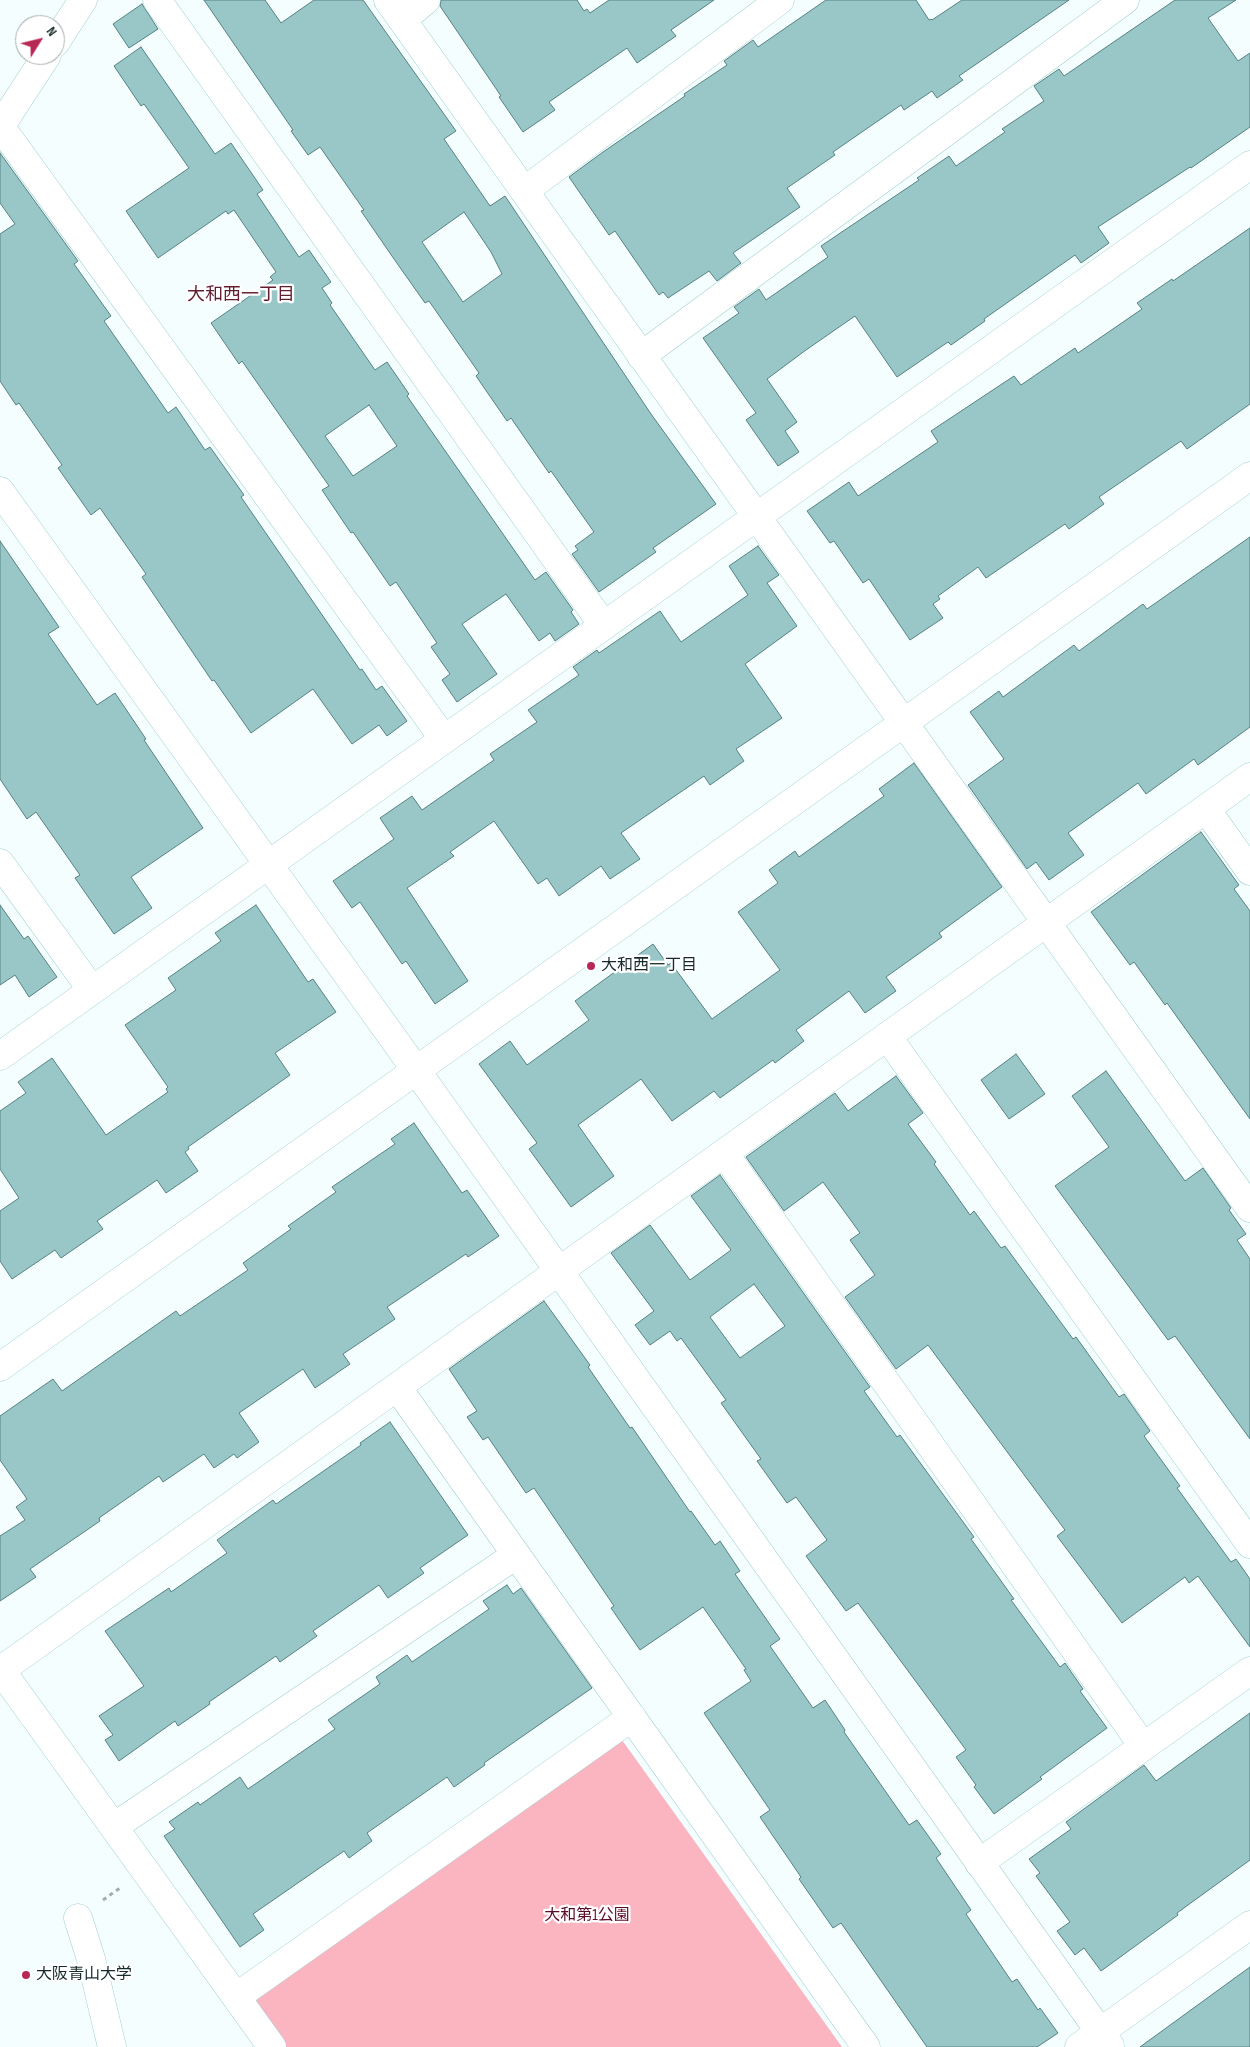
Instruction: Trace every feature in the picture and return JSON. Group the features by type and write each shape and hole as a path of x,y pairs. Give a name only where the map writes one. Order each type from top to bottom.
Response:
{"street":[{"path":"65,28 83,0"},
{"path":"157,0 604,626"},
{"path":"426,0 395,10 1250,1208"},
{"path":"524,191 780,0"},
{"path":"641,356 1125,0"},
{"path":"40,65 0,127 444,739"},
{"path":"0,1056 1250,165"},
{"path":"0,1367 1250,476"},
{"path":"0,491 416,1070 978,1863 1097,2042 1250,1925"},
{"path":"272,2047 144,1870 115,1826 0,1669 1250,777"},
{"path":"1206,809 1250,871"},
{"path":"0,864 92,990"},
{"path":"888,1036 1250,1544"},
{"path":"724,1152 1143,1746"},
{"path":"397,1386 866,2047"},
{"path":"115,1826 516,1555"},
{"path":"978,1863 1250,1671"},
{"path":"236,1997 632,1717"},
{"path":"78,1918 91,1959 112,2047"}],"path":[{"path":"78,1918 144,1870"}],"green space":[{"name":"大和第1公園","path":"617,1733 842,2047 283,2047 248,1998"}],"building":[{"path":"204,0 265,0 281,23 314,0 363,0 456,131 444,139 490,206 505,196 651,414 716,504 653,548 656,552 599,592 572,554 578,550 575,546 594,532 551,471 549,473 511,418 507,421 476,376 479,373 429,301 425,303 394,259 361,211 364,210 320,147 308,155 291,131 293,130","holes":["464,212 491,252 502,274 463,302 422,242"]},
{"path":"441,0 577,0 584,11 587,9 590,13 609,0 714,0 671,30 676,36 637,63 627,48 549,102 555,110 523,132 440,6"},
{"path":"826,0 916,0 929,20 932,20 962,0 1069,0 959,76 963,80 937,98 932,91 904,110 901,105 833,152 835,155 787,188 800,207 733,253 741,263 717,281 709,271 668,298 663,292 659,295 615,231 609,235 569,177 727,65 724,61 753,40 758,47"},
{"path":"1175,0 1236,0 1208,18 1238,61 1250,53 1250,127 1191,168 1098,227 1109,243 1081,263 1075,255 984,319 985,321 951,345 948,342 897,377 855,316 806,350 767,379 797,422 785,431 799,452 778,466 746,420 756,413 703,338 739,313 734,307 759,289 766,300 828,257 821,246 919,180 917,178 949,156 956,166 1005,132 1002,129 1044,101 1034,86 1059,69 1064,76"},
{"path":"142,4 158,29 129,48 113,24"},
{"path":"141,47 215,154 231,143 263,190 257,194 299,257 309,250 331,282 322,288 332,303 330,305 375,370 387,362 409,394 407,396 535,580 546,572 573,610 571,612 579,624 555,641 550,633 539,641 506,594 462,624 497,674 457,702 442,680 450,674 431,647 437,643 396,582 390,586 353,532 351,533 322,490 329,486 242,361 239,364 211,323 273,280 270,277 276,272 234,210 228,214 226,211 158,258 126,211 189,168 144,104 141,106 114,66","holes":["369,405 397,446 353,476 325,436"]},
{"path":"0,153 78,261 74,264 111,316 104,321 168,413 176,407 205,450 210,447 244,495 241,497 360,670 362,669 376,690 382,686 407,721 387,736 379,725 352,744 313,689 251,733 214,680 212,681 142,577 146,574 100,508 91,515 58,468 62,465 19,403 16,405 0,381 0,234 15,224 0,203"},
{"path":"1250,228 1250,404 1187,449 1181,441 1099,497 1104,504 1069,529 1065,524 986,578 978,567 938,596 940,599 933,604 943,618 910,640 869,579 863,583 834,541 830,543 807,511 849,482 858,496 938,442 931,431 1014,376 1021,385 1075,348 1078,353 1142,309 1137,303 1172,279 1173,281"},
{"path":"1250,537 1250,727 1198,765 1194,759 1146,794 1138,783 1068,833 1084,855 1049,880 1036,862 1027,869 968,785 1004,759 970,712 999,691 1003,697 1074,645 1079,651 1143,604 1147,609"},
{"path":"0,541 59,627 48,634 97,705 115,693 203,828 131,877 152,908 114,934 75,878 80,875 36,812 27,819 0,779"},
{"path":"758,546 779,575 767,583 797,626 745,664 782,718 736,749 744,761 710,785 704,776 621,833 640,859 610,879 601,866 559,896 547,878 538,884 494,821 450,852 454,856 407,888 468,981 435,1004 406,961 402,964 360,902 352,908 333,881 394,839 380,818 412,796 422,810 494,760 490,754 537,722 528,710 579,675 573,667 597,650 599,653 660,611 681,642 748,595 729,566"},
{"path":"914,763 1002,887 939,933 942,937 886,977 896,991 865,1013 849,991 796,1030 804,1041 775,1063 773,1060 720,1098 714,1091 672,1121 641,1079 578,1125 614,1176 571,1207 529,1149 537,1143 479,1064 510,1041 527,1065 589,1020 575,1001 653,944 668,965 671,963 712,1019 780,970 738,912 778,883 769,870 795,851 799,857 884,796 879,789"},
{"path":"1201,832 1239,885 1234,889 1250,911 1250,1119 1167,1003 1165,1005 1134,962 1130,965 1091,912"},
{"path":"0,905 24,939 28,936 57,977 29,997 15,975 0,985"},
{"path":"256,905 308,982 313,979 336,1012 275,1053 290,1075 188,1147 189,1149 185,1152 198,1171 166,1193 157,1180 97,1221 103,1229 61,1258 55,1250 12,1279 0,1261 0,1211 19,1198 0,1169 0,1111 26,1093 18,1082 52,1058 106,1135 168,1092 166,1089 168,1087 125,1025 176,990 168,978 221,941 215,933"},
{"path":"1016,1054 1045,1094 1009,1119 981,1080"},
{"path":"1106,1071 1185,1181 1203,1168 1231,1208 1229,1210 1246,1234 1237,1240 1250,1259 1250,1439 1175,1336 1168,1340 1055,1186 1109,1147 1072,1096"},
{"path":"896,1076 923,1113 908,1124 936,1162 934,1164 970,1215 974,1211 1001,1248 1005,1246 1073,1339 1076,1337 1119,1397 1124,1394 1150,1431 1144,1436 1180,1486 1177,1488 1231,1562 1236,1559 1250,1579 1250,1647 1198,1576 1189,1583 1185,1577 1122,1623 1057,1536 1065,1530 928,1345 896,1369 845,1297 875,1275 850,1240 860,1233 823,1182 784,1211 746,1157 835,1093 848,1111"},
{"path":"414,1123 462,1193 467,1190 499,1236 468,1257 466,1254 387,1307 395,1319 343,1354 350,1364 315,1388 303,1369 239,1413 259,1442 237,1458 234,1454 214,1468 204,1454 163,1482 159,1476 99,1518 100,1521 30,1569 36,1577 0,1601 0,1536 25,1520 16,1507 27,1499 0,1460 0,1416 53,1379 62,1391 176,1311 180,1316 248,1270 243,1263 291,1229 288,1226 336,1192 332,1187 395,1144 391,1139"},
{"path":"720,1175 870,1387 864,1391 897,1437 900,1435 974,1537 971,1539 1014,1599 1011,1600 1060,1667 1065,1663 1083,1689 1080,1691 1107,1728 1040,1777 1042,1779 994,1814 974,1787 976,1785 956,1757 966,1750 942,1717 858,1603 846,1611 806,1556 827,1540 796,1497 787,1503 757,1461 761,1459 721,1403 726,1400 681,1338 677,1341 670,1331 650,1345 635,1325 654,1311 611,1253 650,1225 690,1280 731,1250 691,1196","holes":["754,1284 785,1326 740,1358 710,1317"]},
{"path":"544,1301 590,1365 588,1367 630,1428 632,1427 690,1512 715,1545 720,1541 740,1571 735,1574 780,1639 770,1646 813,1708 825,1700 845,1730 844,1732 909,1825 917,1820 941,1854 936,1858 971,1910 966,1914 1012,1982 1017,1979 1038,2010 1040,2008 1058,2033 1037,2047 927,2047 841,1923 833,1928 799,1879 801,1877 760,1817 770,1810 704,1713 751,1681 744,1670 746,1669 703,1607 640,1650 611,1608 614,1606 534,1488 526,1493 488,1437 483,1440 467,1417 477,1411 449,1369"},
{"path":"390,1422 468,1535 420,1568 424,1573 388,1598 379,1585 313,1631 317,1636 280,1662 276,1656 209,1702 210,1704 178,1726 175,1721 119,1761 105,1740 113,1735 99,1716 144,1686 105,1631 169,1588 171,1592 227,1553 217,1540 273,1500 276,1504 361,1445 360,1443"},
{"path":"507,1585 513,1594 521,1588 592,1688 484,1763 485,1765 454,1787 447,1777 367,1833 372,1841 349,1858 344,1851 253,1914 264,1930 240,1947 164,1836 175,1829 169,1822 198,1802 200,1805 240,1777 248,1789 335,1729 328,1720 380,1684 376,1677 407,1655 412,1662 489,1609 483,1601"},
{"path":"1250,1713 1250,1860 1101,1971 1084,1948 1075,1955 1057,1931 1070,1922 1036,1876 1040,1873 1029,1859 1071,1829 1066,1822 1144,1765 1156,1781"},
{"path":"1250,1967 1250,2047 1140,2047"}],"place":[{"name":"大和西一丁目","path":"591,966"},
{"name":"大阪青山大学","path":"26,1975"}],"district":[{"name":"大和西一丁目","path":"241,295"}]}
